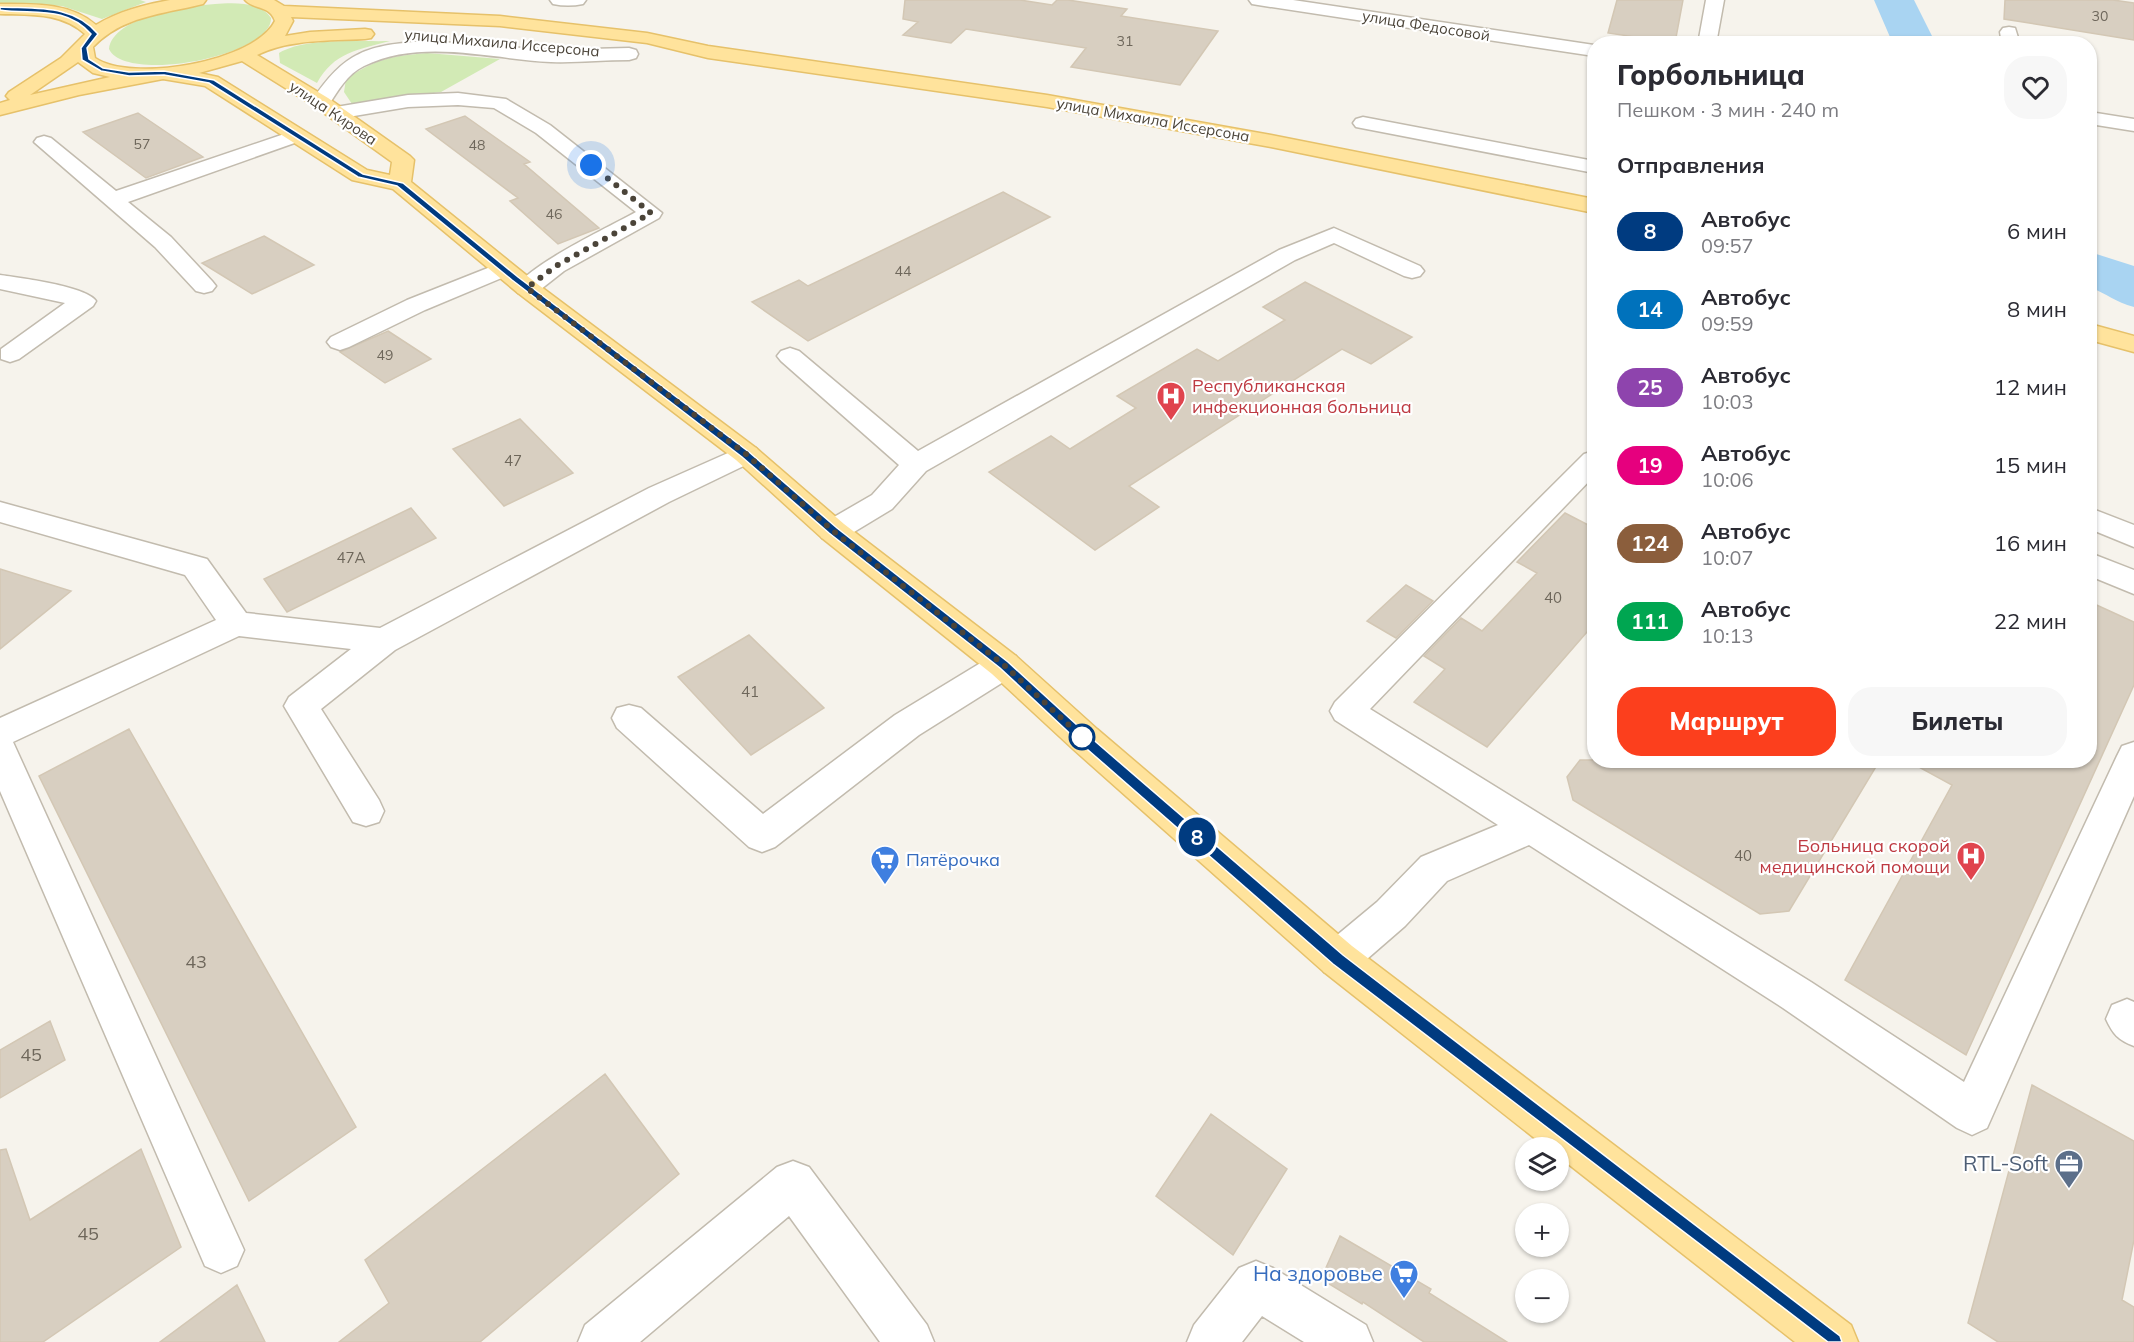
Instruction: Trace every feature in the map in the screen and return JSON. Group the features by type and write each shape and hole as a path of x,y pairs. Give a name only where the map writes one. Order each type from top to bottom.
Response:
{"main road":[{"path":"0,108 68,62 89,41 126,18 172,1 197,0"},
{"name":"улица Михаила Иссерсона","path":"254,0 273,5 281,11 500,21 647,38 708,52 1047,101 1271,141 1587,205"},
{"path":"0,9 57,12 72,16 84,22 89,41 86,60 101,69 129,74 164,73 211,81 360,175 400,184 527,288 746,454 833,531 1004,665 1084,739 1338,959 1834,1342"},
{"path":"0,108 78,89 192,69 243,54 278,33 284,21 281,11"},
{"name":"улица Михаила Иссерсона","path":"261,45 310,37 366,34 465,37 628,54 708,52"},
{"name":"улица Кирова","path":"243,54 328,108 403,160 400,184"},
{"path":"2097,334 2134,344"}],"street":[{"name":"улица Федосовой","path":"1258,0 1587,50"},
{"path":"1708,36 1715,0"},
{"path":"1438,41 1587,63"},
{"path":"527,288 556,266 651,213 543,129 499,103 458,99 328,108 341,73 357,62 405,47 441,47 553,56 628,54"},
{"path":"2097,119 2134,125"},
{"path":"1363,123 1587,166"},
{"path":"115,199 296,136"},
{"path":"44,142 115,199 163,242 204,286"},
{"path":"833,531 882,502 916,464 1287,255 1334,235 1412,271"},
{"path":"340,342 416,305 503,269"},
{"path":"0,282 56,292 84,301 10,354"},
{"path":"790,356 916,464"},
{"path":"366,811 301,706 384,641 658,495 746,454"},
{"path":"1587,467 1347,711 1797,995 1972,1113 2134,756"},
{"path":"0,512 196,567 236,624"},
{"path":"2097,521 2134,537"},
{"path":"2097,567 2134,583"},
{"path":"0,733 236,624 384,641"},
{"path":"629,718 762,836 907,725 1004,665"},
{"path":"0,751 221,1250"},
{"path":"1338,959 1391,914 1434,869 1531,828"},
{"path":"602,1342 793,1183 910,1342"},
{"path":"1211,1342 1256,1285 1349,1342"}],"green space":[{"path":"0,0 140,0 146,2 102,19 62,6 0,3"},
{"path":"215,4 253,6 266,12 271,18 265,32 248,44 224,54 196,61 168,65 141,64 121,59 109,49 114,38 124,28 137,21 171,10"},
{"path":"390,41 357,50 339,58 317,83 280,63 279,53 290,48 318,42"},
{"path":"427,53 500,59 441,92 352,104 344,92 346,79 366,67 394,57"}],"water":[{"path":"1879,0 1914,0 1910,23 1895,22"}],"building":[{"path":"905,0 1020,0 1052,5 1057,0 1068,0 1127,9 1121,16 1218,31 1180,85 1071,67 1086,48 966,29 951,43 903,35 918,22 903,19"},
{"path":"1617,0 1683,0 1676,36 1628,36 1608,33"},
{"path":"2005,0 2113,0 2134,3 2134,40 2004,19"},
{"path":"138,113 203,157 146,178 83,132"},
{"path":"465,116 530,162 524,164 599,228 558,244 510,201 518,198 426,129"},
{"path":"1003,192 1050,217 808,341 752,302 799,280 808,286"},
{"path":"264,236 314,265 252,294 202,263"},
{"name":"Республиканская инфекционная больница","path":"1305,282 1412,337 1371,364 1342,349 1129,486 1159,507 1095,550 989,472 1051,436 1070,449 1136,408 1117,396 1197,349 1218,361 1285,320 1263,307"},
{"path":"388,331 431,359 385,383 340,352"},
{"path":"520,419 573,473 504,506 453,449"},
{"path":"411,508 436,538 287,612 264,579"},
{"path":"1565,513 1587,524 1587,632 1487,747 1414,702 1445,669 1424,656 1461,618 1482,631 1537,573 1517,562"},
{"path":"0,569 71,591 0,649"},
{"path":"1406,585 1433,601 1396,638 1367,621"},
{"name":"Больница скорой медицинской помощи","path":"2097,605 2134,622 2134,685 2097,766"},
{"path":"749,635 824,708 751,755 678,677"},
{"path":"129,729 356,1127 249,1201 39,776"},
{"name":"Больница скорой медицинской помощи","path":"1580,760 1587,760 1587,768 1875,768 1789,911 1760,914 1573,800 1567,777"},
{"name":"Больница скорой медицинской помощи","path":"1921,768 2096,768 1966,1055 1845,980 1952,785"},
{"path":"50,1021 65,1060 0,1098 0,1050"},
{"path":"605,1074 679,1174 480,1342 339,1342 389,1303 365,1260"},
{"name":"RTL-Soft","path":"2032,1085 2134,1141 2134,1240 2122,1300 2134,1307 2134,1342 1998,1342 1968,1323"},
{"path":"1211,1114 1287,1169 1233,1255 1156,1196"},
{"path":"6,1149 30,1220 141,1149 181,1247 43,1342 0,1342 0,1150"},
{"path":"1340,1236 1431,1289 1429,1293 1507,1342 1424,1342 1363,1302 1362,1304 1321,1279"},
{"path":"237,1285 265,1342 160,1342"}],"waterway":[{"path":"1894,0 1911,36"},
{"path":"2097,271 2122,281 2134,290"}],"bus line":[{"name":"8","path":"0,9 57,12 72,16 84,22 95,34 84,48 86,60 101,69 129,74 164,73 211,81 360,175 400,184 515,279 746,454 833,531 1004,665 1084,739 1338,959 1834,1342"}],"place":[{"name":"Республиканская инфекционная больница","path":"1171,422"},
{"name":"Больница скорой медицинской помощи","path":"1971,882"},
{"name":"Пятёрочка","path":"885,886"},
{"name":"RTL-Soft","path":"2069,1190"},
{"name":"На здоровье","path":"1404,1300"}],"route":[{"path":"591,165 651,213 556,266 527,288 746,454 833,531 1004,665 1084,739 1082,737"}]}
